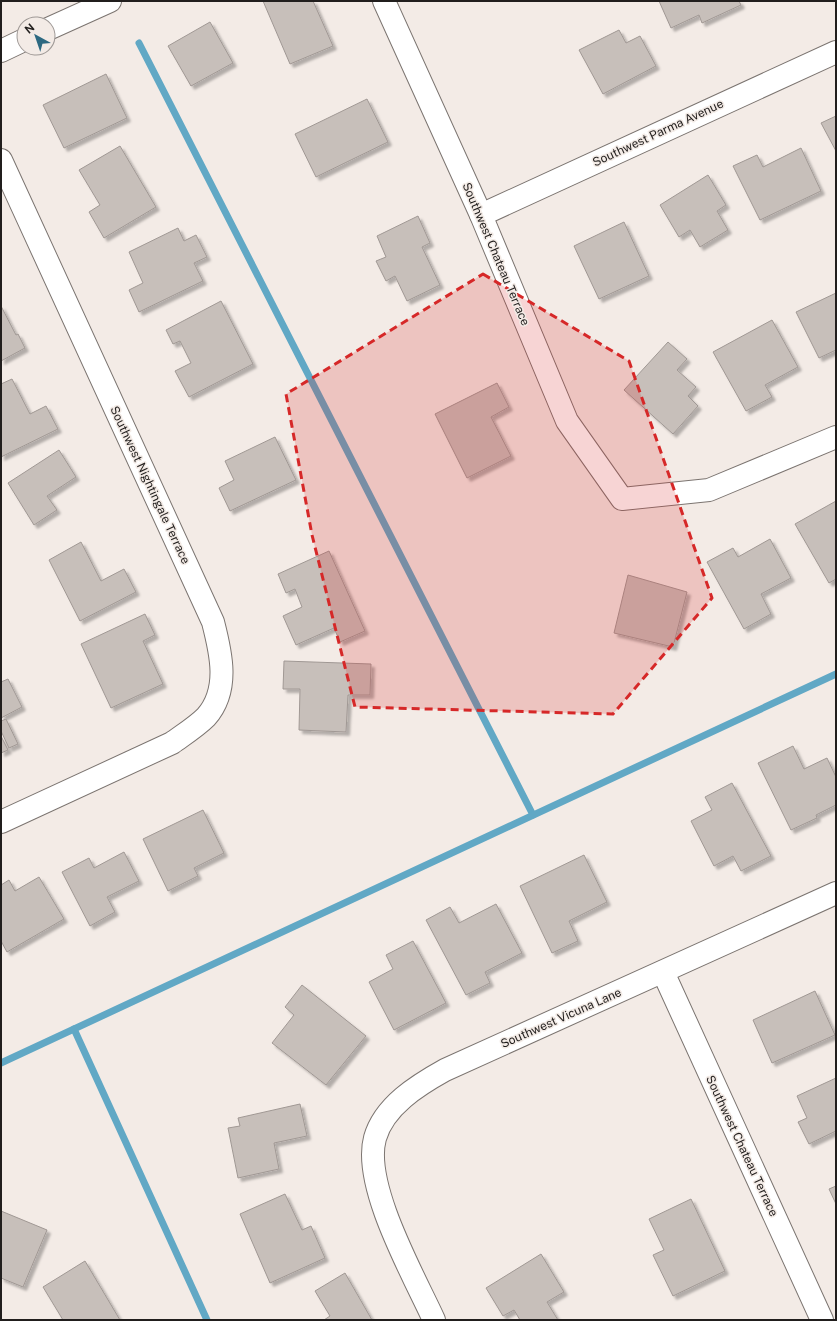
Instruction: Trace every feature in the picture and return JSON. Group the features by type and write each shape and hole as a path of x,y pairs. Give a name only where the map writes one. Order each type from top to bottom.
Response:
{"street":[{"path":"56,25 110,1"},
{"name":"Southwest Chateau Terrace","path":"384,1 481,215 567,421 622,499 709,490 836,436"},
{"path":"1,51 16,44"},
{"name":"Southwest Parma Avenue","path":"481,215 836,52"},
{"name":"Southwest Nightingale Terrace","path":"1,160 213,622 221,652 222,673 217,695 207,716 191,730 172,743 1,822"},
{"name":"Southwest Vicuna Lane","path":"434,1320 384,1213 377,1185 373,1157 375,1138 387,1115 401,1100 420,1084 445,1070 836,893"},
{"name":"Southwest Chateau Terrace","path":"663,972 822,1320"}],"highlighted area":[{"path":"483,274 629,361 712,598 613,714 355,707 312,535 286,394"}],"building":[{"path":"263,1 313,1 333,46 290,64"},
{"path":"659,1 739,1 741,5 702,23 699,15 671,28"},
{"path":"210,22 233,63 191,86 168,46"},
{"path":"619,30 626,43 640,36 656,66 603,94 579,50"},
{"path":"106,74 127,118 64,148 43,105"},
{"path":"367,99 388,142 316,177 295,134"},
{"path":"836,116 836,151 821,123"},
{"path":"120,146 156,207 104,238 89,212 100,205 79,170"},
{"path":"801,148 821,191 760,220 733,166 757,155 763,167"},
{"path":"708,175 726,205 717,211 728,230 700,247 690,230 679,237 660,205"},
{"path":"418,216 430,243 422,247 440,285 407,301 395,276 386,281 376,261 386,257 377,236"},
{"path":"624,222 649,276 599,299 574,246"},
{"path":"178,228 184,241 196,235 207,257 194,263 203,281 139,312 129,290 143,283 129,252"},
{"path":"836,293 836,350 819,358 796,312"},
{"path":"221,301 253,364 189,397 175,371 191,363 180,341 173,344 166,330"},
{"path":"1,306 16,335 18,334 25,348 1,361"},
{"path":"772,320 798,367 765,385 772,397 746,411 713,352"},
{"path":"668,342 687,359 677,370 696,387 688,396 698,406 673,434 624,390"},
{"path":"12,379 30,414 46,406 58,429 1,457 1,384"},
{"path":"497,383 509,407 491,417 511,456 467,478 435,414"},
{"path":"275,437 296,480 230,511 219,488 234,480 225,461"},
{"path":"59,450 76,477 47,496 57,510 34,525 8,483"},
{"path":"836,501 836,579 829,583 795,524"},
{"path":"770,539 791,578 761,594 771,614 744,629 707,562 733,548 738,557"},
{"path":"81,542 101,581 124,569 136,592 80,621 49,560"},
{"path":"329,551 365,631 340,642 334,628 296,645 283,616 302,607 295,589 286,593 278,574"},
{"path":"628,575 687,592 673,647 614,633"},
{"path":"145,614 155,635 143,641 163,684 111,708 81,644"},
{"path":"284,661 371,664 370,695 348,695 346,732 299,730 300,689 283,689"},
{"path":"8,679 22,707 1,718 1,682"},
{"path":"6,719 18,744 9,748 1,731 1,721"},
{"path":"1,736 8,750 1,753"},
{"path":"793,746 804,769 827,758 836,777 836,805 816,815 817,818 791,830 758,763"},
{"path":"732,783 771,856 741,871 733,856 714,866 691,821 712,810 705,797"},
{"path":"203,810 224,853 194,868 198,876 168,891 143,839"},
{"path":"124,852 139,881 107,897 115,912 90,926 62,872 89,858 94,868"},
{"path":"584,855 607,902 569,921 578,941 552,953 520,886"},
{"path":"39,877 64,919 7,952 1,941 1,885 9,880 15,891"},
{"path":"496,904 522,953 485,972 490,983 466,995 426,920 450,907 459,923"},
{"path":"413,941 446,1003 394,1030 369,982 393,969 386,955"},
{"path":"302,985 366,1036 326,1085 272,1043 294,1015 285,1007"},
{"path":"815,991 835,1035 772,1063 753,1020"},
{"path":"836,1078 836,1131 809,1144 798,1122 807,1118 797,1096"},
{"path":"300,1104 307,1136 274,1143 279,1169 238,1178 228,1128 240,1126 238,1118"},
{"path":"836,1186 836,1204 829,1189"},
{"path":"285,1194 302,1230 311,1226 325,1258 270,1283 240,1214"},
{"path":"691,1199 725,1271 673,1296 653,1255 664,1250 649,1219"},
{"path":"1,1211 47,1230 23,1287 1,1278"},
{"path":"541,1254 564,1292 547,1302 558,1320 520,1320 514,1310 503,1316 486,1288"},
{"path":"85,1261 120,1320 63,1320 43,1287"},
{"path":"345,1273 372,1320 324,1320 330,1316 315,1291"}],"waterway":[{"path":"139,43 533,815"},
{"path":"1,1063 836,674"},
{"path":"74,1029 207,1320"}]}
